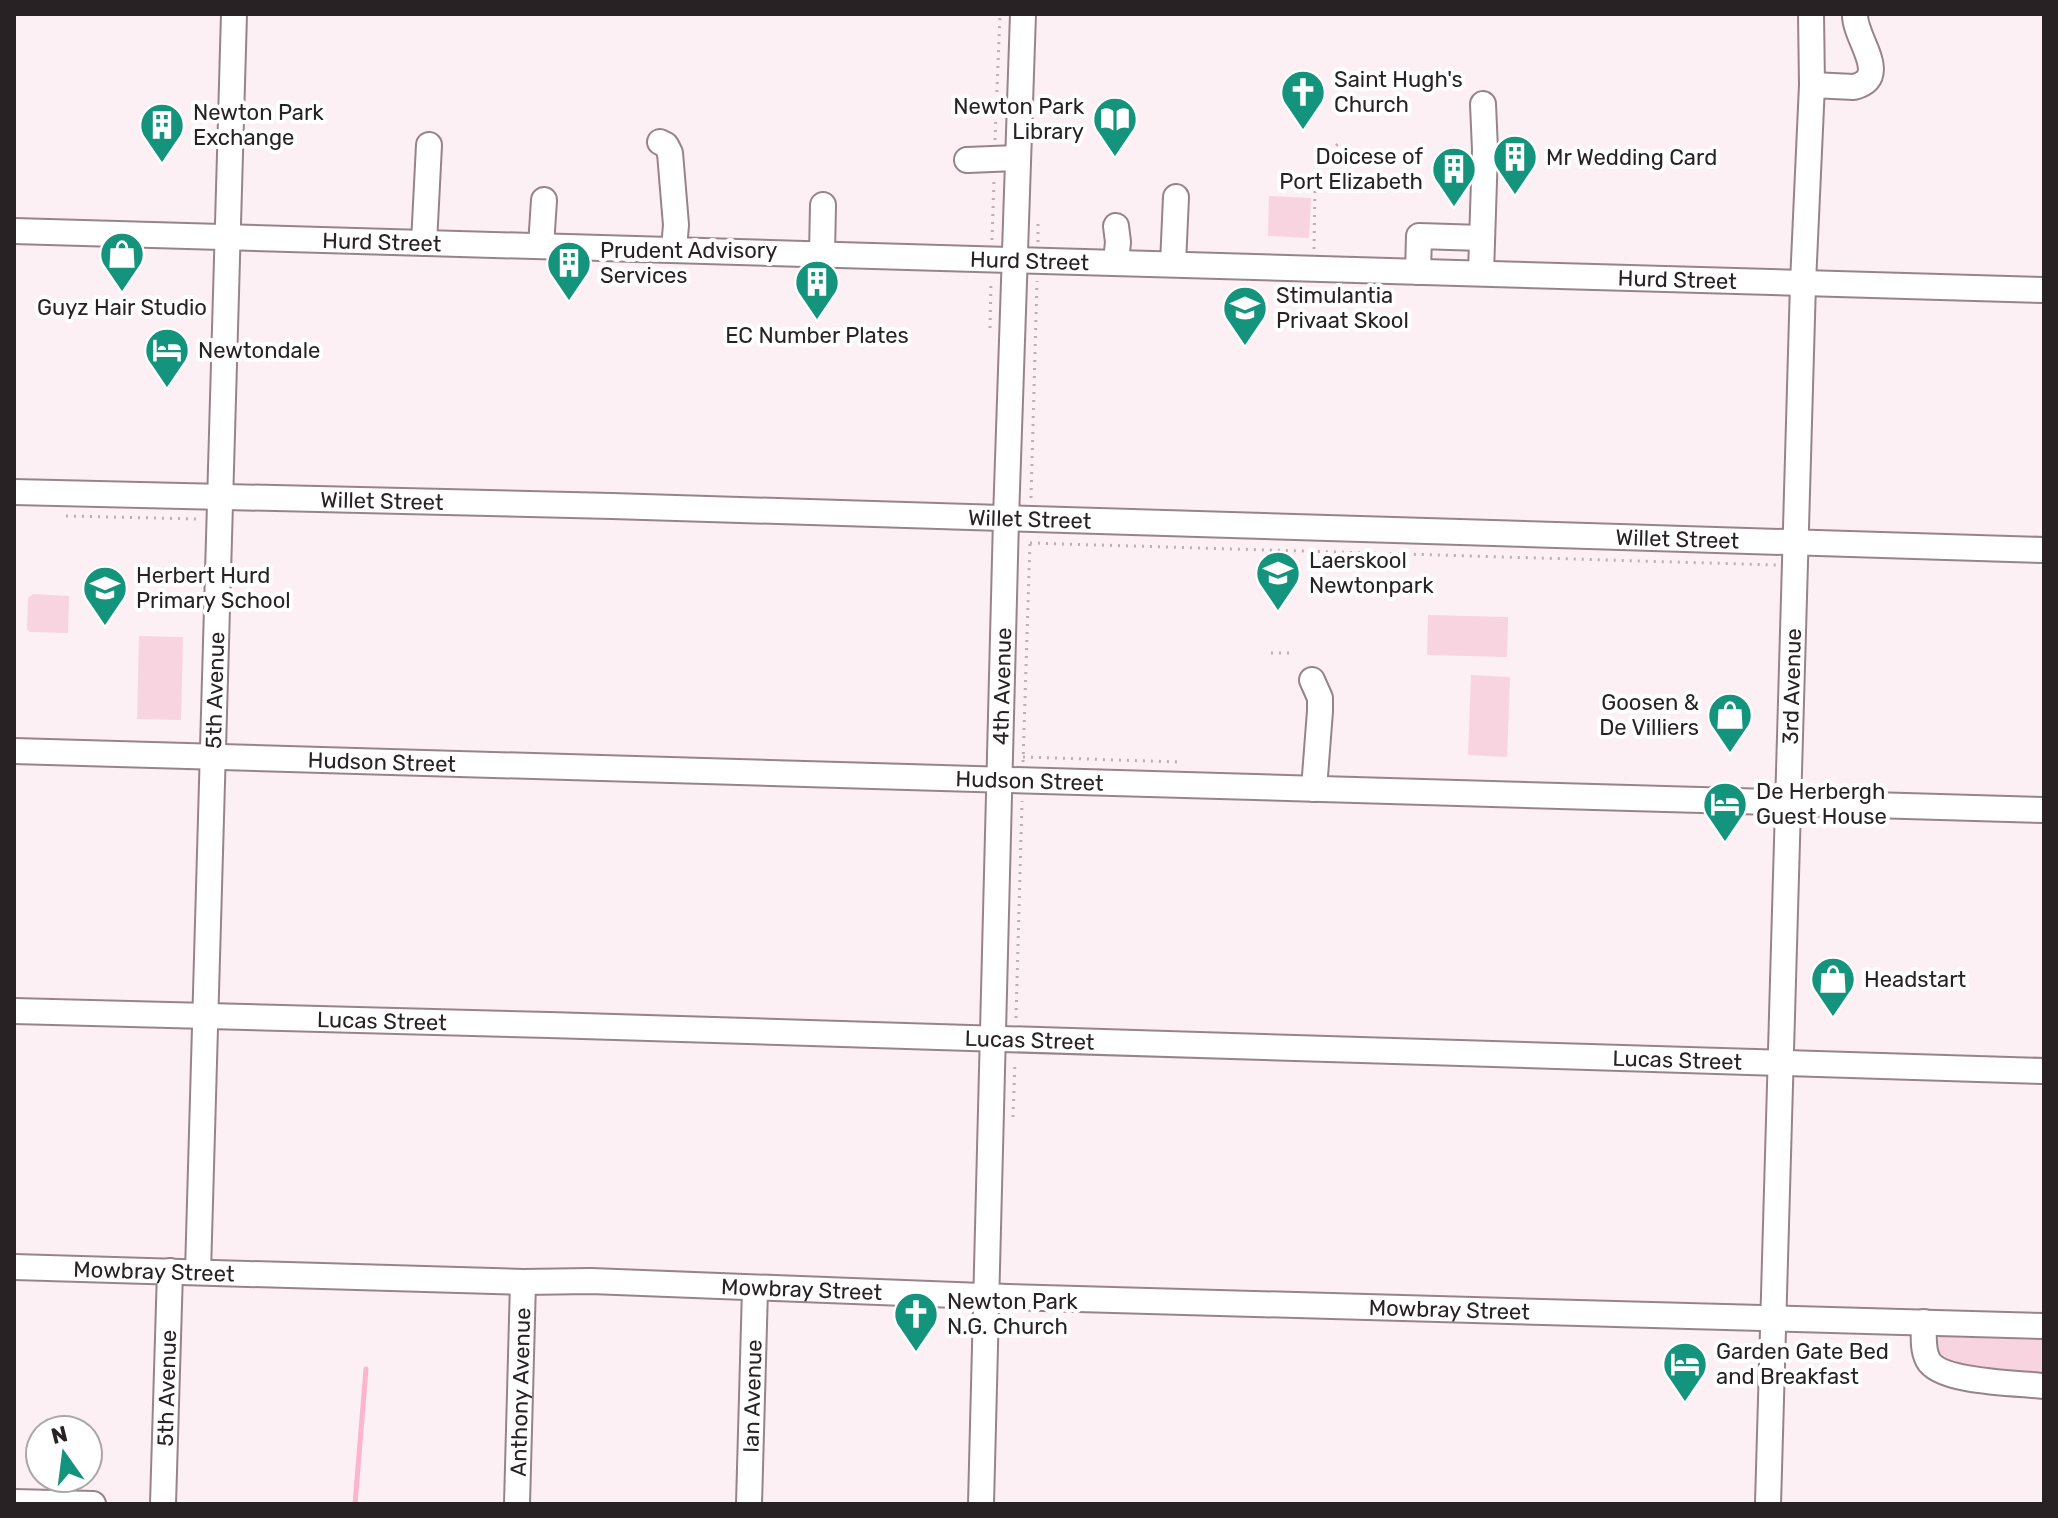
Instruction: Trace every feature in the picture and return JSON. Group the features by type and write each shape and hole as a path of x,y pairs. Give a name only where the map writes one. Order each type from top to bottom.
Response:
{"street":[{"name":"5th Avenue","path":"198,1272 234,14"},
{"name":"4th Avenue","path":"981,1504 987,1296 1004,1039 1022,528 1026,260 1017,158 1023,14"},
{"name":"3rd Avenue","path":"1768,1504 1803,283 1812,85 1811,14"},
{"path":"1812,85 1854,87 1869,77 1872,67 1855,29 1855,14"},
{"path":"1481,273 1485,150 1483,104"},
{"path":"660,142 666,145 672,165 676,225 674,249"},
{"path":"424,243 429,151"},
{"path":"967,160 1017,158"},
{"path":"1173,264 1176,197"},
{"path":"541,246 544,200"},
{"path":"822,254 823,205"},
{"path":"1116,226 1116,262"},
{"name":"Hurd Street","path":"14,231 2044,290"},
{"path":"1418,272 1419,236 1482,238"},
{"name":"Willet Street","path":"14,492 1022,528 2044,550"},
{"path":"1312,680 1320,698 1314,789"},
{"name":"Hudson Street","path":"14,751 2044,810"},
{"name":"Lucas Street","path":"14,1011 2044,1071"},
{"name":"Mowbray Street","path":"14,1267 523,1282 591,1281 755,1289 2044,1326"},
{"name":"5th Avenue","path":"163,1504 170,1271"},
{"name":"Anthony Avenue","path":"517,1504 523,1282"},
{"name":"Ian Avenue","path":"749,1504 755,1289"},
{"path":"1924,1322 1927,1358 1939,1371 2044,1386"},
{"path":"14,1502 93,1504"}],"path":[{"path":"1314,244 1315,188 1328,188 1328,153 1340,142"},
{"path":"1013,1131 1004,1039 1011,780 1022,528 1026,260 1039,216"},
{"path":"61,516 202,519"},
{"path":"1022,528 1776,564"},
{"path":"1271,653 1292,653"}],"shaded area":[{"path":"1269,196 1311,198 1309,238 1268,236"},
{"path":"33,594 69,596 68,633 30,632 27,629 28,598"},
{"path":"1428,615 1508,617 1507,657 1427,655"},
{"path":"139,636 183,637 181,720 137,719"},
{"path":"1471,675 1510,677 1507,757 1468,755"},
{"path":"1940,1337 2044,1340 2044,1379 1944,1368 1932,1342"}],"waterway":[{"path":"355,1504 366,1369"}],"place":[{"name":"Saint Hugh's Church","path":"1303,131"},
{"name":"Newton Park Library","path":"1115,158"},
{"name":"Newton Park Exchange","path":"162,164"},
{"name":"Mr Wedding Card","path":"1515,196"},
{"name":"Doicese of Port Elizabeth","path":"1454,208"},
{"name":"Guyz Hair Studio","path":"122,293"},
{"name":"Prudent Advisory Services","path":"569,302"},
{"name":"EC Number Plates","path":"817,321"},
{"name":"Stimulantia Privaat Skool","path":"1245,347"},
{"name":"Newtondale","path":"167,389"},
{"name":"Laerskool Newtonpark","path":"1278,612"},
{"name":"Herbert Hurd Primary School","path":"105,627"},
{"name":"Goosen & De Villiers","path":"1730,754"},
{"name":"De Herbergh Guest House","path":"1725,843"},
{"name":"Headstart","path":"1833,1018"},
{"name":"Newton Park N.G. Church","path":"916,1353"},
{"name":"Garden Gate Bed and Breakfast","path":"1685,1403"}]}
